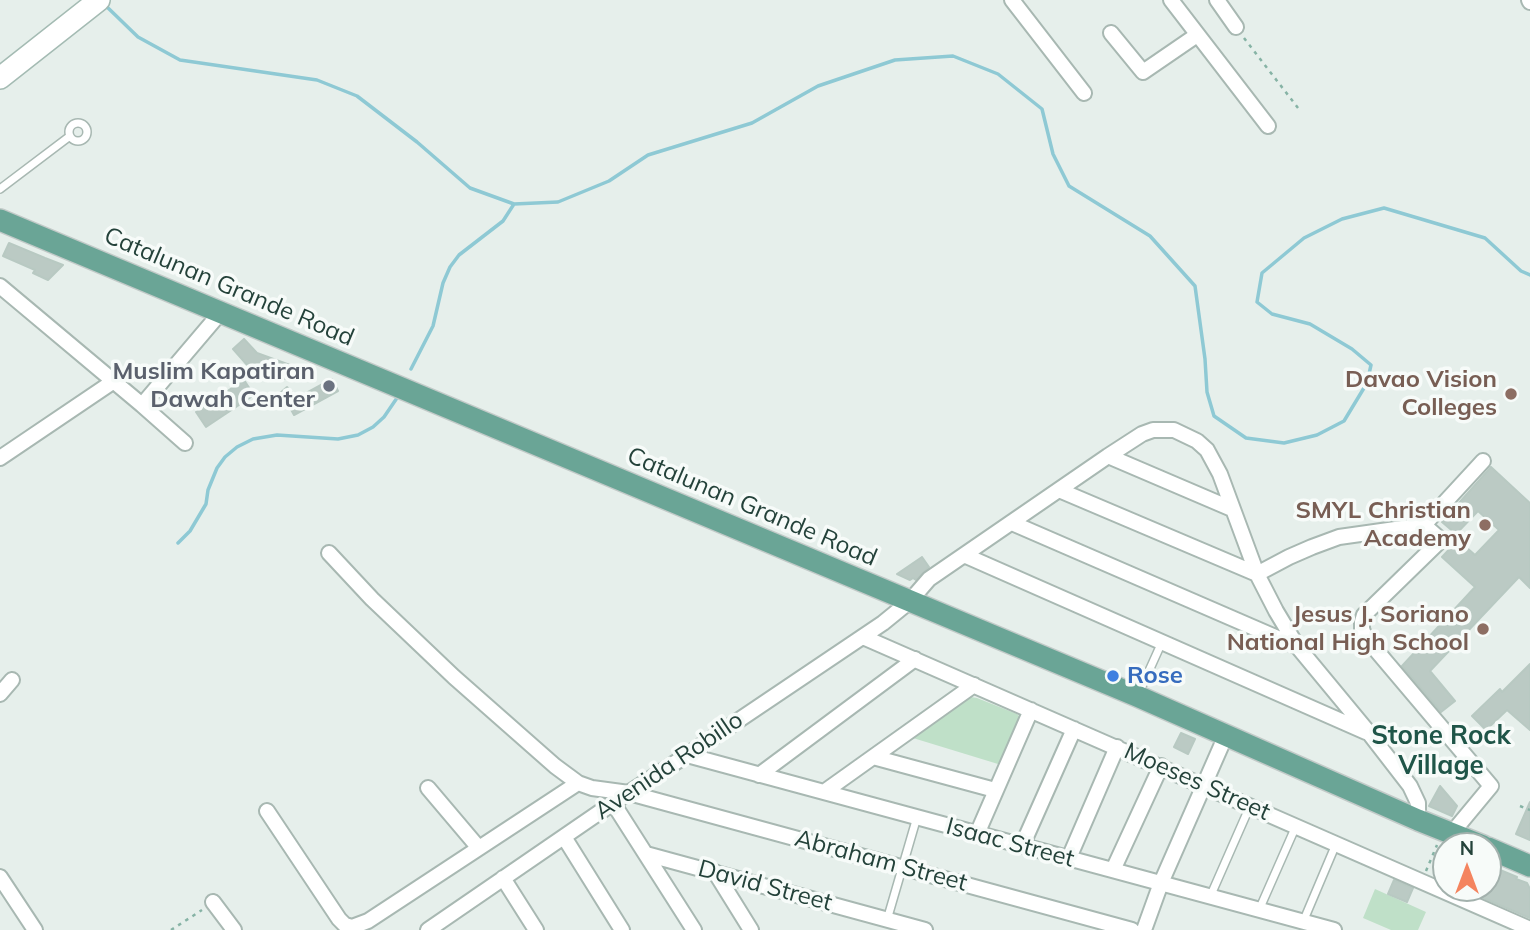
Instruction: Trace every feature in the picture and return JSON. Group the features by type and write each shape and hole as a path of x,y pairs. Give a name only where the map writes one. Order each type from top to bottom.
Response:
{"main road":[{"name":"Catalunan Grande Road","path":"0,220 1137,696 1448,832"},
{"path":"1502,854 1530,866"}],"street":[{"path":"0,78 99,0"},
{"path":"1012,0 1084,93"},
{"path":"1171,0 1268,126"},
{"path":"1217,0 1236,27"},
{"path":"1111,33 1143,72 1198,35"},
{"path":"0,286 186,443"},
{"path":"142,405 221,312"},
{"path":"0,458 114,381"},
{"name":"Avenida Robillo","path":"428,930 450,924 503,878 863,637 898,612 929,579 1108,456 1153,430 1174,430 1185,435 1197,441 1214,460 1257,574 1280,619 1297,646 1410,786 1418,803 1418,820"},
{"path":"1108,456 1232,509"},
{"path":"1059,490 1257,574 1339,537 1424,525 1483,461"},
{"path":"1012,523 1297,646"},
{"path":"1424,525 1441,540 1364,615 1362,629 1365,637 1491,786 1448,832"},
{"path":"267,811 339,919 352,927 369,921 578,783 454,677 372,599 329,553"},
{"path":"964,555 1369,733"},
{"name":"Moeses Street","path":"863,637 1530,929"},
{"path":"759,775 915,659"},
{"path":"0,694 12,680"},
{"path":"824,792 974,685"},
{"path":"977,834 1031,710"},
{"path":"1022,846 1074,729"},
{"path":"1144,930 1161,883 1226,735"},
{"path":"1069,858 1117,747"},
{"name":"Isaac Street","path":"687,755 1334,930"},
{"path":"873,757 995,790"},
{"path":"1114,870 1161,766"},
{"name":"Abraham Street","path":"578,783 629,793 1132,930"},
{"path":"428,788 478,847"},
{"path":"613,803 694,930"},
{"path":"564,837 622,930"},
{"name":"David Street","path":"646,854 715,872 886,925 925,930"},
{"path":"715,872 751,930"},
{"path":"0,877 35,930"},
{"path":"503,878 536,930"},
{"path":"213,902 233,930"}],"lane":[{"path":"0,189 70,136"},
{"path":"1137,696 1162,642"},
{"path":"1210,897 1250,805"},
{"path":"886,925 917,817"},
{"path":"1259,910 1296,825"},
{"path":"1303,922 1337,843"}],"path":[{"path":"1236,27 1298,108"},
{"path":"1520,806 1530,810"},
{"path":"1422,881 1432,862"},
{"path":"171,930 213,902"}],"green space":[{"path":"971,697 1019,716 1002,761 998,764 913,738"},
{"path":"1375,889 1426,912 1418,930 1391,930 1363,918"}],"building":[{"path":"9,243 63,265 48,280 33,273 35,270 3,256"},
{"path":"244,339 257,353 290,365 285,379 248,366 233,349"},
{"path":"332,379 338,391 294,415 279,394 287,387 297,398"},
{"path":"244,380 254,395 206,427 196,412"},
{"path":"1491,467 1530,503 1530,588 1519,577 1430,671 1455,701 1441,712 1402,666 1475,587 1442,557 1458,540 1475,555 1499,530 1478,511 1456,534 1442,522"},
{"path":"922,557 929,567 916,580 897,574"},
{"path":"1530,664 1530,730 1507,710 1486,730 1472,716 1500,689 1502,692"},
{"path":"1181,733 1195,739 1188,754 1174,747"},
{"path":"1440,786 1457,806 1452,816 1429,806"},
{"path":"1530,802 1530,840 1516,834"},
{"path":"1502,871 1527,883 1530,889 1530,918 1493,902 1502,902"},
{"path":"1394,880 1413,888 1407,902 1388,894"}],"waterway":[{"path":"106,6 138,37 180,60 317,80 357,96 417,142 470,188 514,204 558,202 609,181 648,155 752,123 818,86 895,60 953,56 998,74 1042,109 1053,154 1069,186 1150,236 1195,286 1207,392 1214,416 1246,438 1284,443 1317,435 1344,421 1367,383 1371,365 1352,349 1310,324 1272,314 1257,302 1262,273 1304,238 1342,219 1384,208 1485,238 1521,271 1530,275"},
{"path":"411,369 433,326 443,283 450,267 459,255 503,221 514,204"},
{"path":"178,543 190,531 206,504 208,490 217,468 237,447 253,439 277,435 338,439 358,435 384,417 399,395"}],"place":[{"name":"Muslim Kapatiran Dawah Center","path":"329,386"},
{"name":"Davao Vision Colleges","path":"1511,394"},
{"name":"SMYL Christian Academy","path":"1485,525"},
{"name":"Jesus J. Soriano National High School","path":"1483,629"},
{"name":"Rose","path":"1113,676"}],"district":[{"name":"Stone Rock Village","path":"1441,751"}]}
